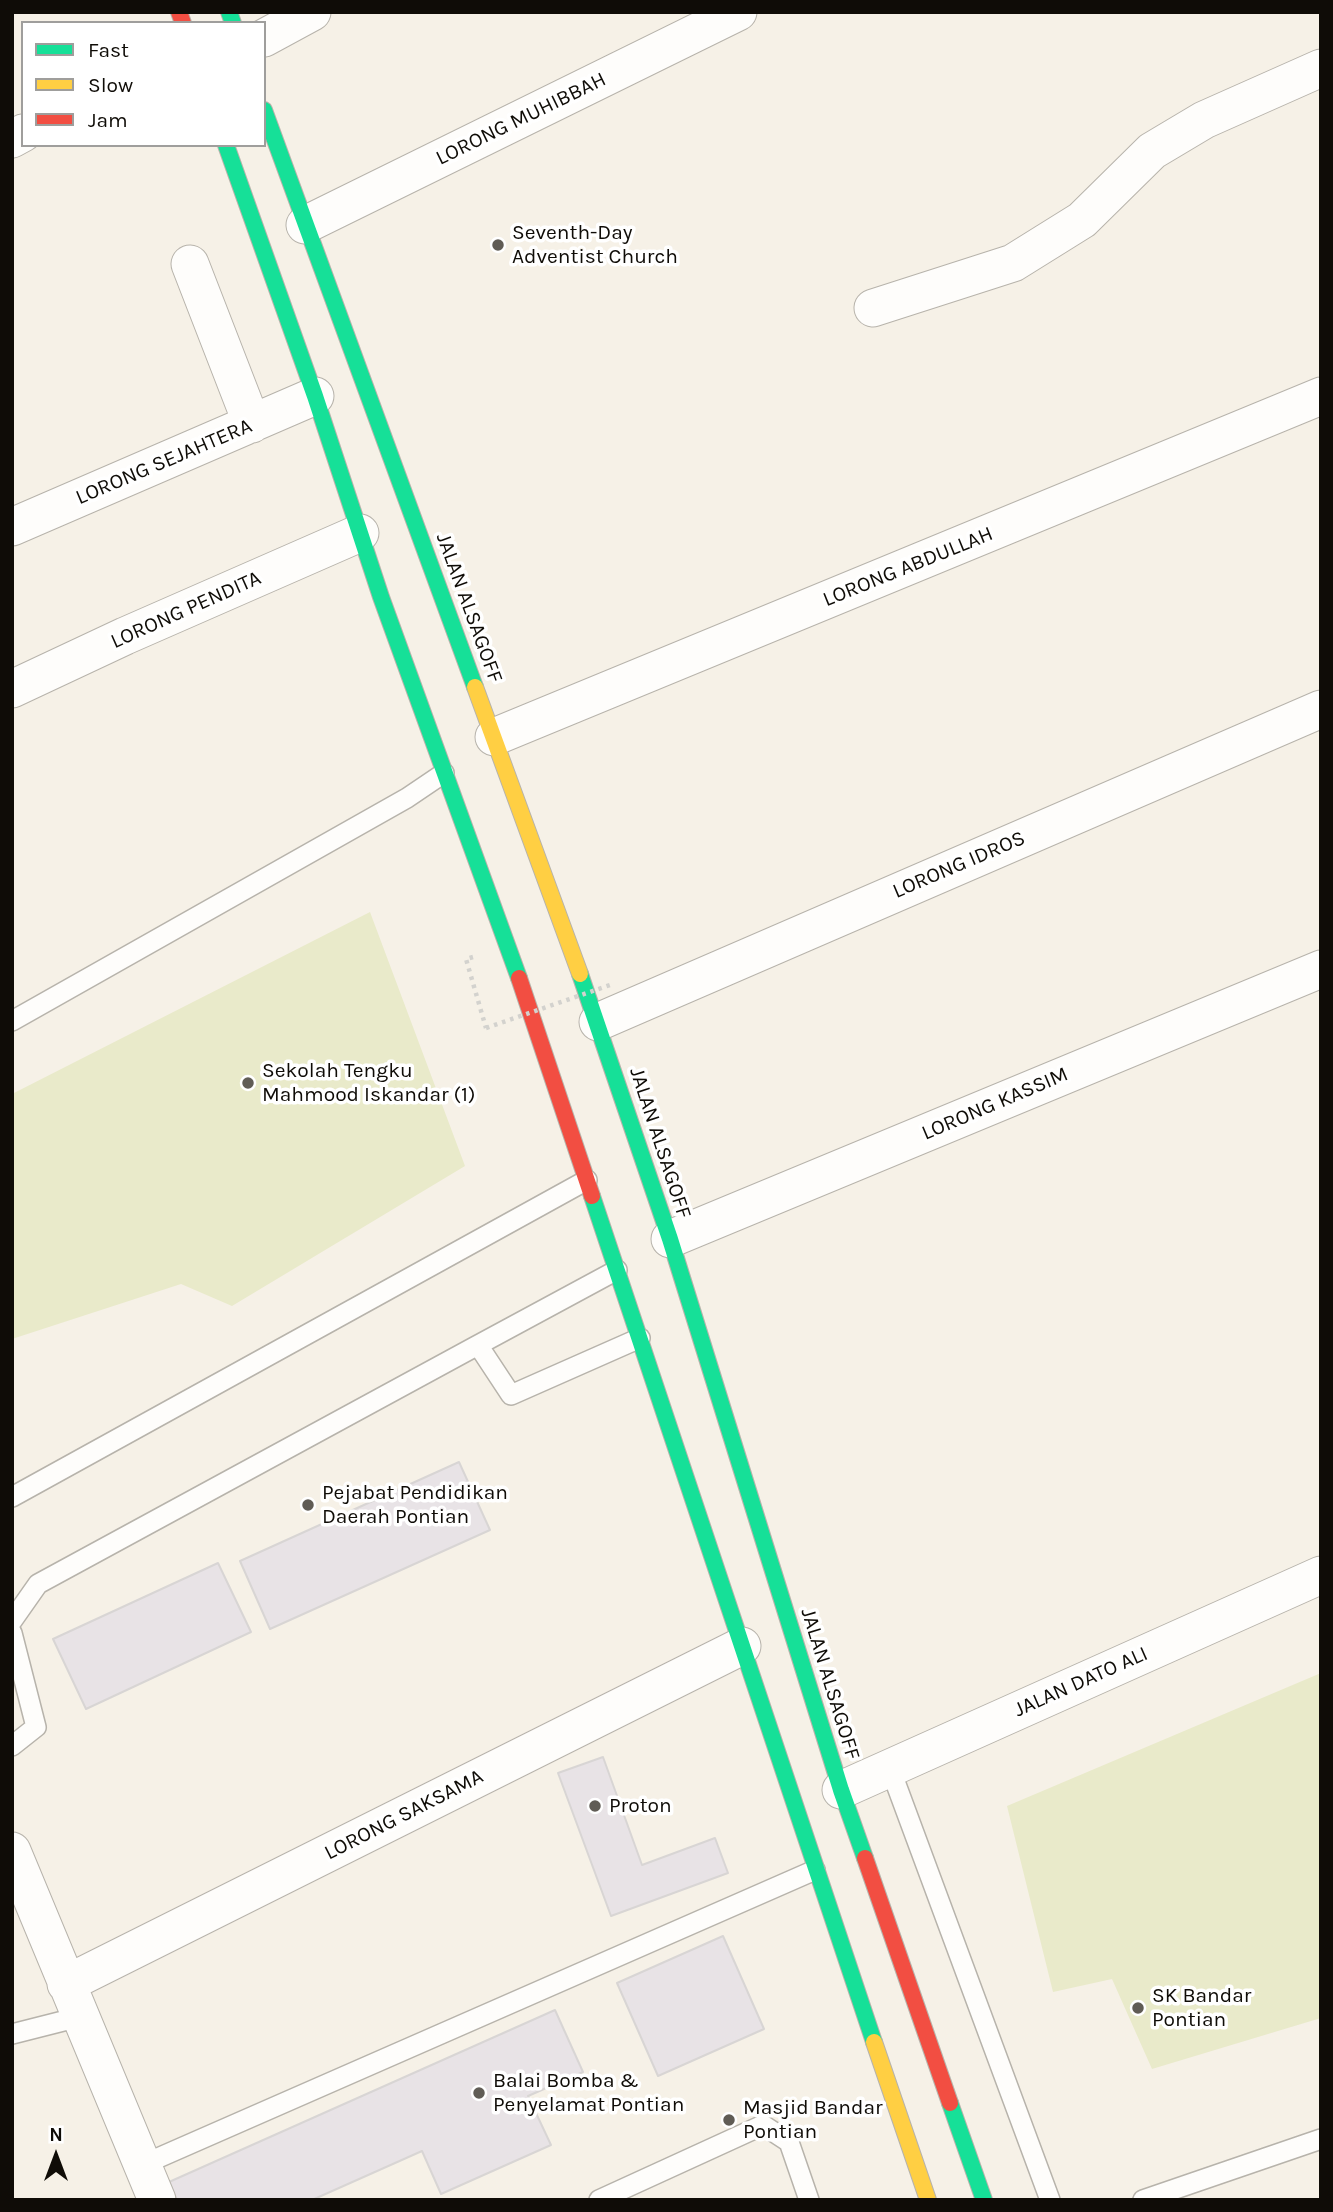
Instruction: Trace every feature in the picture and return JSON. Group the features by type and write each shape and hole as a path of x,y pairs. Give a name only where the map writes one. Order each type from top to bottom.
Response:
{"highway":[{"name":"JALAN ALSAGOFF","path":"266,116 598,1022 670,1238 892,1952 984,2200"},
{"path":"227,147 316,396 360,533 444,773 509,946 815,1870 856,1966 928,2200"}],"street":[{"path":"266,37 313,12"},
{"name":"LORONG MUHIBBAH","path":"305,225 738,12"},
{"path":"873,307 1013,263 1082,220 1152,151 1204,120 1321,68"},
{"path":"190,264 252,424"},
{"name":"LORONG SEJAHTERA","path":"12,527 316,396"},
{"name":"LORONG ABDULLAH","path":"495,737 1321,396"},
{"name":"LORONG PENDITA","path":"12,689 125,636 360,533"},
{"name":"LORONG IDROS","path":"598,1022 1321,709"},
{"name":"LORONG KASSIM","path":"670,1238 1321,969"},
{"name":"JALAN DATO ALI","path":"841,1790 1321,1575"},
{"name":"LORONG SAKSAMA","path":"73,2000 742,1646"},
{"path":"12,1851 156,2200"}],"lane":[{"path":"12,1021 407,798 444,773"},
{"path":"12,1497 587,1180"},
{"path":"12,1621 38,1584 617,1270"},
{"path":"478,1345 511,1395 640,1338"},
{"path":"12,1633 36,1727 12,1745"},
{"path":"890,1768 1050,2200"},
{"path":"142,2165 815,1870"},
{"path":"12,2034 73,2000"},
{"path":"599,2200 763,2125 789,2142 809,2200"},
{"path":"1143,2200 1321,2139"}],"path":[{"path":"466,959 486,1028 610,985"}],"green space":[{"path":"370,912 465,1166 232,1306 181,1284 12,1339 12,1094"},
{"path":"1321,1673 1321,2018 1152,2069 1112,1979 1053,1992 1007,1806"}],"building":[{"path":"459,1462 490,1530 270,1629 240,1561"},
{"path":"218,1563 251,1632 86,1709 53,1639"},
{"name":"Proton","path":"603,1757 642,1865 715,1838 728,1873 611,1916 558,1773"},
{"path":"723,1936 764,2029 658,2076 617,1983"},
{"path":"555,2010 583,2072 528,2096 551,2145 441,2194 422,2151 312,2200 177,2200 169,2182"}],"traffic: fast":[{"path":"229,12 232,21"},
{"path":"266,115 475,687"},
{"path":"227,147 315,396 381,597 519,978"},
{"path":"580,974 670,1239 841,1790 865,1858"},
{"path":"592,1196 874,2042"},
{"path":"950,2103 984,2200"}],"traffic: slow":[{"path":"475,687 580,974"},
{"path":"874,2042 928,2200"}],"traffic: jam":[{"path":"179,12 182,21"},
{"path":"519,978 592,1196"},
{"path":"865,1858 950,2103"}],"place":[{"name":"Seventh-Day Adventist Church","path":"498,245"},
{"name":"Sekolah Tengku Mahmood Iskandar (1)","path":"248,1083"},
{"name":"Pejabat Pendidikan Daerah Pontian","path":"308,1505"},
{"name":"Proton","path":"595,1806"},
{"name":"SK Bandar Pontian","path":"1138,2008"},
{"name":"Balai Bomba & Penyelamat Pontian","path":"479,2093"},
{"name":"Masjid Bandar Pontian","path":"729,2120"}]}
